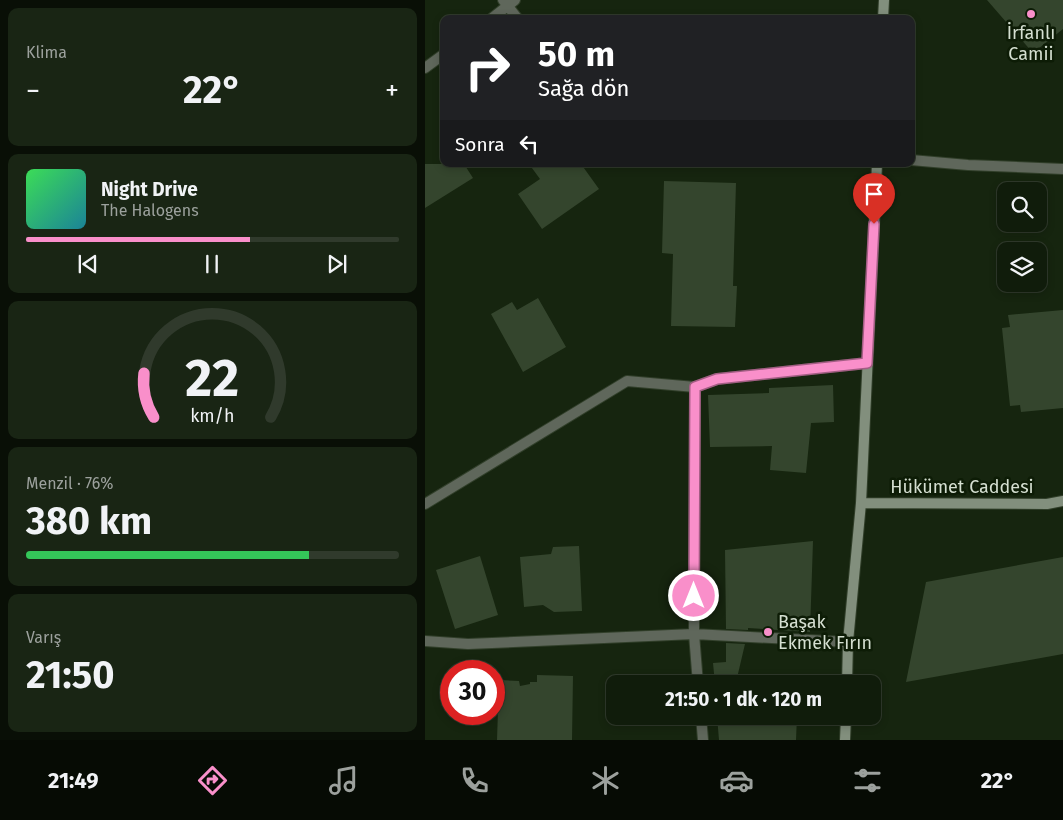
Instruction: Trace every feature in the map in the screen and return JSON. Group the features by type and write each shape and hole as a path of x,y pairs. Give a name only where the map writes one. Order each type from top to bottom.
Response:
{"main road":[{"path":"883,15 884,0"},
{"path":"847,675 861,503 877,167"},
{"name":"Hükümet Caddesi","path":"861,503 1047,504 1063,501"},
{"path":"845,740 846,725"}],"street":[{"path":"495,15 509,2 516,15"},
{"path":"425,68 440,57"},
{"path":"915,160 968,165 1063,169"},
{"path":"425,504 627,381 695,387 717,379 867,363"},
{"path":"695,387 694,634 697,675"},
{"path":"425,640 468,644 694,634 849,642"},
{"path":"702,725 703,740"}],"building":[{"name":"İrfanlı Camii","path":"987,0 1063,0 1063,29 1033,53"},
{"path":"425,164 440,164 440,167 466,167 473,178 425,208"},
{"path":"531,167 583,167 599,189 542,229 518,194 540,179"},
{"path":"664,181 736,183 733,286 737,286 735,327 671,326 673,254 662,253"},
{"path":"538,298 566,347 523,372 491,314 512,302 517,310"},
{"path":"1063,310 1063,408 1021,412 1020,405 1010,406 1002,328 1010,327 1008,315"},
{"path":"833,385 834,422 811,423 806,473 770,470 772,446 710,447 708,395 769,393 769,388"},
{"path":"813,541 810,632 748,628 748,630 726,629 725,550"},
{"path":"579,546 582,611 554,612 543,605 524,607 520,557 551,554 553,547"},
{"path":"480,556 498,615 455,629 436,570"},
{"path":"1063,557 1063,654 906,682 926,582"},
{"path":"726,643 745,644 738,675 714,675 713,663 726,662"},
{"path":"537,675 573,676 572,740 497,740 498,725 505,725 505,680 519,681 520,686 530,684 530,682 537,682"},
{"path":"718,725 797,725 796,740 719,740"}],"place":[{"name":"İrfanlı Camii","path":"1031,14"},
{"name":"Başak Ekmek Fırın","path":"768,632"}],"route":[{"path":"694,596 695,387 717,379 867,363 874,224"}]}
